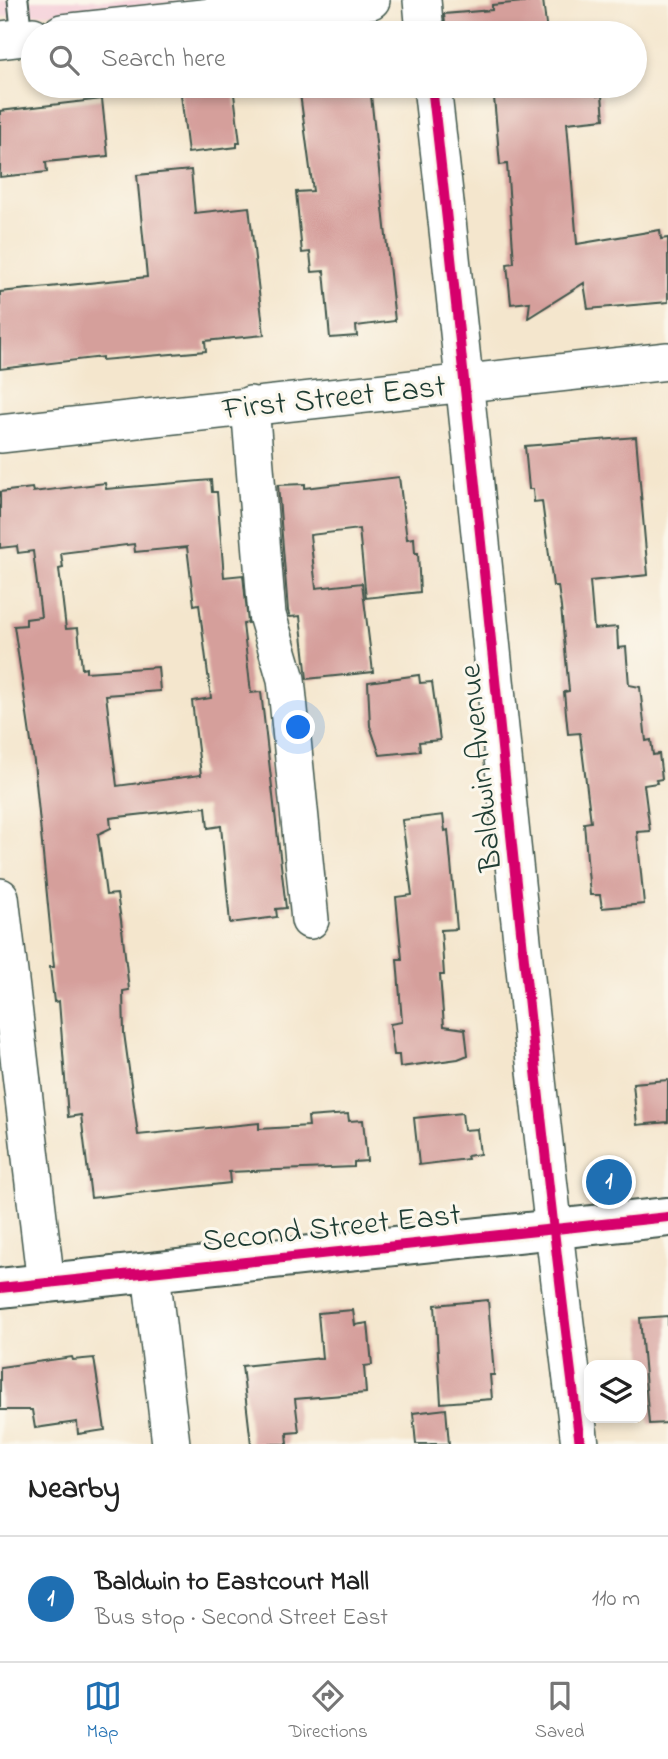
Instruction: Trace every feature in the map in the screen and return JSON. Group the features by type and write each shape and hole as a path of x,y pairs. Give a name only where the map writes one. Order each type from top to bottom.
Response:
{"main road":[{"name":"Second Street East","path":"0,1288 668,1217"}],"street":[{"path":"174,21 371,0"},
{"path":"422,0 424,21"},
{"name":"Baldwin Avenue","path":"433,98 553,1229 580,1444"},
{"name":"First Street East","path":"0,434 668,360"},
{"path":"250,405 267,615 286,679 310,920"},
{"path":"0,897 46,1284"},
{"path":"150,1272 171,1444"}],"lane":[{"path":"18,0 18,38"}],"shaded area":[{"path":"0,0 221,0 0,17"}],"building":[{"path":"543,0 546,21 445,21 444,14 492,10 492,5"},
{"path":"181,98 234,98 240,143 237,143 237,147 188,153"},
{"path":"301,98 371,98 395,321 356,326 357,336 330,338 324,271 312,272 310,252 302,253 296,192 313,191"},
{"path":"494,98 602,98 604,119 567,123 577,244 660,230 661,239 668,238 668,302 588,309 584,283 528,318 530,302 511,304 507,264 514,263 507,164 500,165"},
{"path":"102,99 108,156 46,162 47,172 0,177 0,111"},
{"path":"191,170 195,213 249,207 264,335 205,341 206,351 102,360 102,357 0,369 0,292 147,277 137,175"},
{"path":"636,437 648,575 590,581 594,629 617,627 618,648 626,647 629,685 640,687 646,741 651,740 653,755 659,754 662,779 656,780 657,783 644,785 650,831 637,832 644,904 602,908 600,895 590,895 584,823 591,822 580,733 568,734 564,692 569,691 558,586 553,586 542,501 534,502 533,489 529,489 525,446"},
{"path":"399,477 407,539 414,538 415,553 418,553 420,592 366,598 359,529 310,535 316,588 362,583 373,672 307,679 300,616 290,617 288,611 278,485 305,484 305,488"},
{"path":"211,480 212,492 217,492 224,577 243,575 248,623 243,624 251,693 261,692 286,908 276,909 277,917 230,923 221,826 208,828 206,807 110,818 111,828 98,834 106,895 117,894 121,920 129,990 123,991 124,1033 138,1135 259,1123 259,1129 309,1126 308,1117 348,1114 349,1121 363,1120 367,1161 354,1162 354,1167 229,1172 230,1183 91,1198 81,1115 68,1117 59,1001 54,1002 50,967 54,967 34,762 14,626 26,625 26,619 41,617 33,551 18,553 17,546 0,548 0,492 32,488 33,492 105,483 106,489","holes":["134,544 135,552 187,547 194,605 199,604 211,698 192,701 201,775 117,786 106,695 160,691 158,667 86,672 86,668 82,669 78,628 66,629 59,569 63,568 61,553"]},
{"path":"419,675 420,683 432,682 440,740 419,742 420,751 380,755 370,726 368,682"},
{"path":"443,815 445,831 448,830 457,929 441,930 444,975 440,975 444,1026 465,1029 468,1055 458,1059 400,1067 399,1055 394,1055 390,1024 402,1022 397,959 402,959 396,897 412,895 402,820"},
{"path":"668,1080 668,1122 637,1125 633,1083"},
{"path":"462,1113 464,1130 477,1129 480,1154 467,1156 468,1159 419,1165 414,1118"},
{"path":"488,1300 494,1375 490,1375 492,1399 441,1403 435,1305"},
{"path":"353,1310 355,1325 368,1323 372,1365 364,1366 366,1393 295,1399 299,1432 287,1433 288,1444 251,1444 242,1366 322,1358 318,1313"},
{"path":"668,1316 668,1423 649,1424 647,1360 644,1360 640,1318"},
{"path":"72,1357 73,1360 94,1358 105,1430 78,1434 77,1422 35,1428 32,1410 0,1410 0,1367"},
{"path":"446,1409 449,1444 416,1444 413,1413"}],"cycle path":[{"path":"433,98 521,935 580,1444"},
{"path":"0,1288 668,1217"}],"place":[{"name":"Baldwin to Eastcourt Mall","path":"609,1182"}]}
